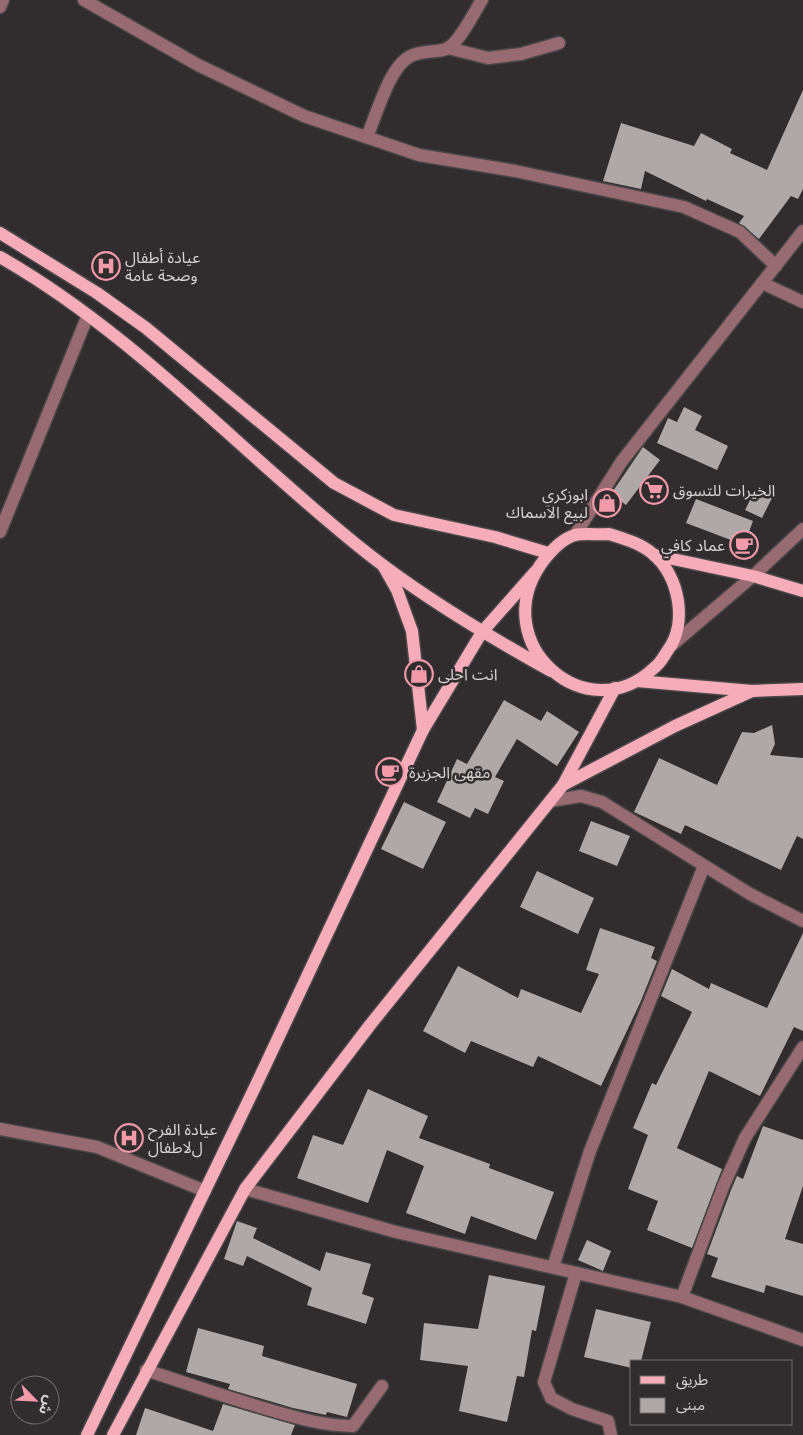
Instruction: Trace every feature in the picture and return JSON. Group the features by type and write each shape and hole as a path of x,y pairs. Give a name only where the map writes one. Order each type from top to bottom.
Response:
{"main road":[{"path":"0,233 97,293 146,328 334,483 394,515 494,537 548,553"},
{"path":"0,257 88,315 322,516 383,565 482,632 565,680 581,687 598,690 615,688 636,681 655,668 672,645 678,621 678,597 670,574 654,555 634,541 609,534 575,535 548,553 535,572 482,632 423,730 205,1191 87,1435"},
{"path":"654,555 753,576 803,591"},
{"path":"383,565 397,590 412,631 423,730"},
{"path":"535,572 527,592 524,614 528,635 537,654 551,671"},
{"path":"636,681 752,691 803,689"},
{"path":"113,1435 146,1370 245,1189 370,1025 563,785 615,688"},
{"path":"563,785 675,726 752,691"}],"street":[{"path":"0,7 2,0"},
{"path":"84,0 198,65 304,116 419,155 515,171 684,207 740,232 776,266"},
{"path":"448,48 456,41 482,0"},
{"path":"367,137 391,78 400,65 409,57 448,48 488,58 521,54 559,43"},
{"path":"575,535 622,461 803,231"},
{"path":"762,283 803,302"},
{"path":"1,527 88,315"},
{"path":"672,645 753,576 803,529"},
{"path":"550,801 581,796 602,802 750,894 803,921"},
{"path":"553,1267 590,1151 704,866"},
{"path":"682,1297 745,1138 803,1047"},
{"path":"0,1129 97,1147 205,1191"},
{"path":"245,1189 396,1232 682,1297 803,1340"},
{"path":"576,1273 544,1382 551,1398 572,1409 608,1422 611,1435"},
{"path":"146,1370 227,1398 287,1415 339,1426 353,1426 382,1386"}],"building":[{"path":"803,90 803,189 798,199 791,196 759,239 739,223 744,216 707,199 706,201 645,171 641,189 603,181 621,123 694,146 701,133 732,149 730,153 767,170"},
{"path":"684,407 702,416 695,430 728,446 717,470 657,443 668,418 677,422"},
{"path":"643,447 660,460 626,505 611,494"},
{"path":"755,490 772,498 762,518 745,510"},
{"path":"696,499 753,521 744,545 686,523"},
{"path":"504,700 541,721 547,711 579,732 557,766 517,739 495,777 504,781 488,814 475,808 470,818 437,802 457,759 467,764"},
{"path":"772,725 775,744 770,755 803,758 803,839 797,836 781,870 685,825 681,834 634,812 659,758 717,785 742,732 754,733"},
{"path":"404,802 446,822 423,869 381,849"},
{"path":"591,821 630,836 617,866 579,851"},
{"path":"537,871 594,898 578,934 520,907"},
{"path":"600,928 655,947 651,958 657,961 640,1003 601,1086 538,1056 533,1067 471,1041 465,1053 423,1031 458,966 518,998 521,989 581,1013 599,974 586,970"},
{"path":"803,933 803,1031 794,1027 760,1096 709,1071 677,1148 722,1169 692,1248 647,1230 658,1201 628,1189 648,1135 633,1128 652,1083 656,1085 692,1012 661,996 672,969 709,989 711,983 767,1008"},
{"path":"368,1089 428,1116 419,1138 490,1164 489,1168 554,1192 536,1240 471,1216 465,1234 406,1213 424,1166 387,1150 368,1203 297,1178 313,1135 343,1145"},
{"path":"763,1126 803,1140 803,1186 785,1239 803,1244 803,1296 766,1285 764,1293 711,1277 718,1258 707,1254 737,1176 743,1179"},
{"path":"237,1221 257,1228 253,1238 320,1271 326,1252 371,1264 362,1294 374,1298 366,1324 307,1305 312,1288 247,1256 243,1266 224,1259"},
{"path":"587,1240 611,1251 603,1271 578,1260"},
{"path":"489,1275 545,1286 536,1331 532,1330 524,1377 517,1376 507,1422 459,1411 468,1366 420,1360 424,1323 478,1329"},
{"path":"596,1309 651,1322 641,1360 630,1360 630,1368 584,1357"},
{"path":"198,1328 264,1346 262,1356 357,1384 347,1417 327,1412 326,1415 293,1408 228,1389 230,1384 186,1372"},
{"path":"223,1404 295,1425 291,1435 136,1435 145,1408 213,1431"}],"place":[{"name":"عيادة أطفال وصحة عامة","path":"106,266"},
{"name":"الخيرات للتسوق","path":"654,490"},
{"name":"ابوزكري لبيع اﻻسماك","path":"607,503"},
{"name":"عماد كافي","path":"744,545"},
{"name":"انت احلى","path":"419,674"},
{"name":"مقهى الجزيرة","path":"390,772"},
{"name":"عيادة الفرح لﻻطفال","path":"129,1138"}]}
